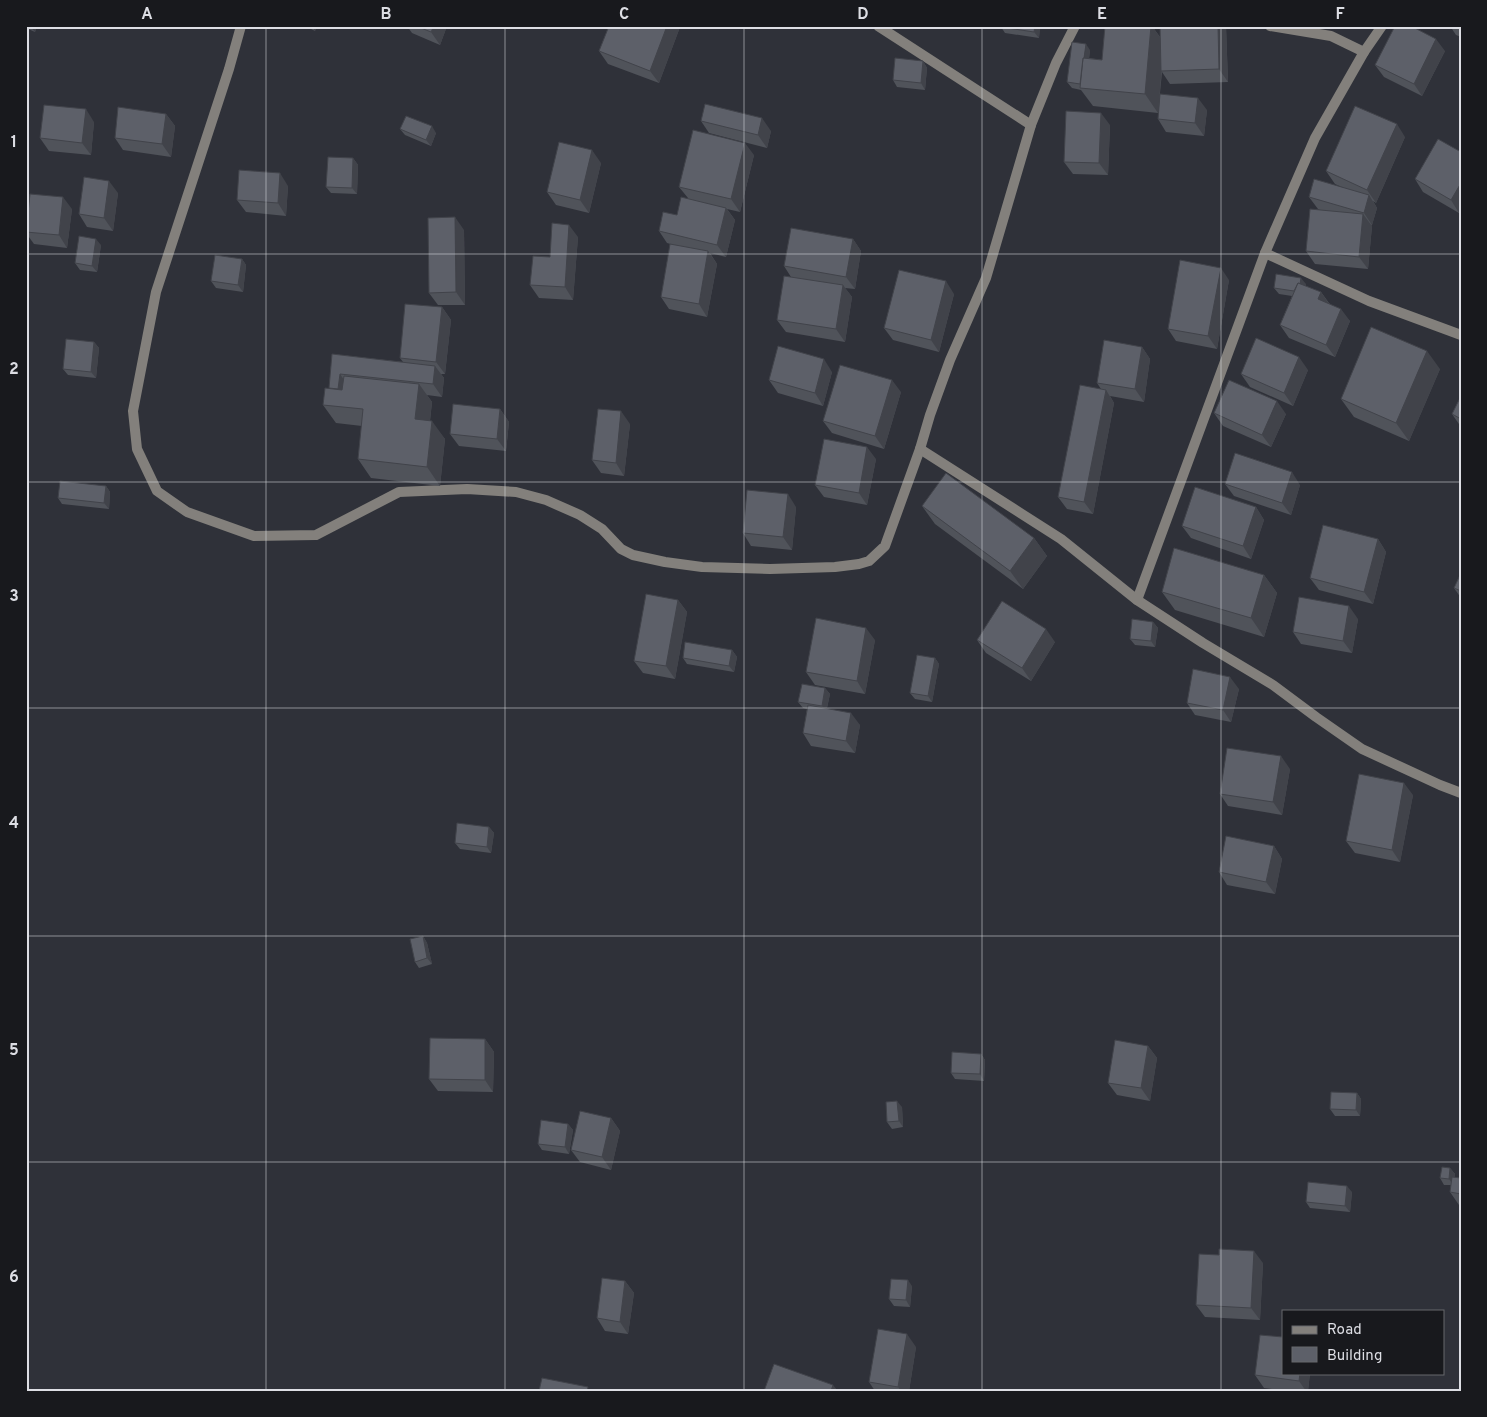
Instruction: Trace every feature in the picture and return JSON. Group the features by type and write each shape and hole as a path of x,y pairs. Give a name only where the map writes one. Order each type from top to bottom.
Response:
{"street":[{"path":"241,26 229,69 156,292 133,412 137,449 157,491 187,512 254,536 316,535 399,492 467,489 516,492 546,500 580,515 602,529 621,549 633,555 702,566 770,568 835,567 868,561 884,546 950,360 986,278 1031,125 1056,64 1075,26"},
{"path":"878,26 1031,125"},
{"path":"1270,26 1331,36 1364,52"},
{"path":"1137,600 1223,362 1265,253 1315,138 1364,52 1382,26"},
{"path":"1265,253 1368,301 1461,335"},
{"path":"920,449 1061,539 1137,600 1203,643 1273,684 1316,718 1362,749 1461,793"}],"building":[{"path":"416,26 434,26 431,32"},
{"path":"609,26 667,26 650,71 599,51"},
{"path":"1001,26 1035,26 1034,32"},
{"path":"1105,26 1151,26 1145,94 1080,88 1083,58 1102,60"},
{"path":"1160,26 1218,26 1219,69 1161,71"},
{"path":"1395,26 1411,26 1436,39 1414,84 1375,65"},
{"path":"1072,42 1086,44 1080,84 1067,82"},
{"path":"895,58 923,61 921,83 893,80"},
{"path":"1160,94 1198,98 1195,123 1158,119"},
{"path":"705,104 762,118 758,135 701,121"},
{"path":"44,105 86,109 82,143 40,138"},
{"path":"1355,106 1397,124 1367,190 1326,171"},
{"path":"118,107 166,114 162,144 115,138"},
{"path":"1066,111 1101,113 1099,163 1064,162"},
{"path":"406,116 432,126 426,140 400,129"},
{"path":"693,130 745,143 731,199 679,187"},
{"path":"1438,139 1461,152 1461,183 1451,200 1415,179"},
{"path":"559,142 592,150 580,200 547,192"},
{"path":"328,157 353,158 352,188 326,187"},
{"path":"239,170 280,173 278,203 237,200"},
{"path":"84,177 109,181 104,218 79,214"},
{"path":"1314,179 1369,195 1364,213 1309,197"},
{"path":"30,194 63,197 59,235 26,232"},
{"path":"681,197 726,208 717,245 659,231 663,212 677,215"},
{"path":"1310,209 1363,214 1359,257 1306,251"},
{"path":"455,217 456,292 429,293 428,218"},
{"path":"552,223 569,225 565,287 530,285 533,256 550,257"},
{"path":"791,228 853,239 846,277 784,266"},
{"path":"79,236 96,239 92,266 75,263"},
{"path":"670,244 708,251 699,304 661,297"},
{"path":"215,255 242,259 238,285 211,281"},
{"path":"1180,260 1221,268 1208,336 1168,329"},
{"path":"899,270 946,281 931,340 884,328"},
{"path":"1276,274 1301,278 1300,284 1298,283 1294,291 1274,288"},
{"path":"784,276 843,285 836,329 777,320"},
{"path":"1298,283 1321,292 1318,299 1341,309 1326,345 1280,325"},
{"path":"405,304 442,307 436,362 400,358"},
{"path":"1371,327 1427,351 1396,423 1341,399"},
{"path":"1256,338 1299,357 1284,393 1241,374"},
{"path":"66,339 94,342 91,372 63,369"},
{"path":"1104,340 1142,347 1135,389 1097,383"},
{"path":"778,346 824,359 815,393 769,380"},
{"path":"332,354 435,366 433,384 340,374 338,389 329,388"},
{"path":"840,365 892,380 875,436 823,421"},
{"path":"344,376 419,384 415,419 432,421 427,467 358,459 363,409 323,405 325,388 342,390"},
{"path":"1229,380 1277,401 1262,435 1214,413"},
{"path":"1080,385 1106,390 1084,502 1058,497"},
{"path":"1461,396 1461,419 1452,414"},
{"path":"453,404 500,409 497,439 450,434"},
{"path":"598,409 621,411 616,463 592,460"},
{"path":"824,439 867,447 859,493 815,485"},
{"path":"1235,453 1292,472 1282,503 1225,484"},
{"path":"946,473 1034,538 1010,571 922,506"},
{"path":"60,481 106,486 104,503 58,498"},
{"path":"1195,487 1256,507 1243,546 1182,526"},
{"path":"747,490 788,494 783,537 743,533"},
{"path":"1323,525 1378,539 1364,592 1310,578"},
{"path":"1174,548 1264,575 1251,618 1162,592"},
{"path":"1461,573 1461,591 1454,588"},
{"path":"646,594 678,600 666,666 634,661"},
{"path":"1299,597 1349,606 1343,641 1293,632"},
{"path":"1002,601 1046,629 1022,668 977,640"},
{"path":"816,618 866,628 857,681 806,672"},
{"path":"1132,619 1153,622 1151,641 1130,639"},
{"path":"685,642 732,650 729,666 683,658"},
{"path":"917,655 935,658 928,696 910,693"},
{"path":"1193,669 1230,677 1223,710 1187,703"},
{"path":"802,684 825,688 822,706 798,702"},
{"path":"808,705 851,713 846,741 803,733"},
{"path":"1227,748 1281,756 1273,802 1220,794"},
{"path":"1359,774 1404,783 1392,850 1346,841"},
{"path":"457,823 489,827 487,847 455,843"},
{"path":"1226,836 1274,846 1266,882 1219,872"},
{"path":"423,936 427,958 415,962 410,939"},
{"path":"430,1038 485,1039 485,1080 429,1079"},
{"path":"1115,1040 1148,1046 1141,1088 1108,1083"},
{"path":"952,1052 981,1054 980,1074 951,1073"},
{"path":"1331,1092 1357,1093 1356,1110 1330,1109"},
{"path":"897,1101 899,1121 887,1122 886,1102"},
{"path":"580,1111 611,1118 602,1157 571,1150"},
{"path":"541,1120 568,1124 565,1147 538,1144"},
{"path":"1442,1167 1450,1168 1449,1179 1440,1178"},
{"path":"1452,1177 1461,1178 1461,1194 1450,1192"},
{"path":"1308,1182 1347,1186 1345,1206 1306,1202"},
{"path":"1219,1249 1254,1251 1251,1308 1196,1305 1199,1254 1219,1255"},
{"path":"602,1278 625,1281 620,1322 597,1318"},
{"path":"891,1279 908,1280 906,1300 889,1299"},
{"path":"878,1329 907,1334 898,1387 869,1382"},
{"path":"1260,1335 1282,1337 1282,1374 1300,1374 1299,1381 1255,1375"},
{"path":"774,1364 833,1385 831,1391 764,1391"},
{"path":"542,1378 588,1387 587,1391 539,1391"}]}
